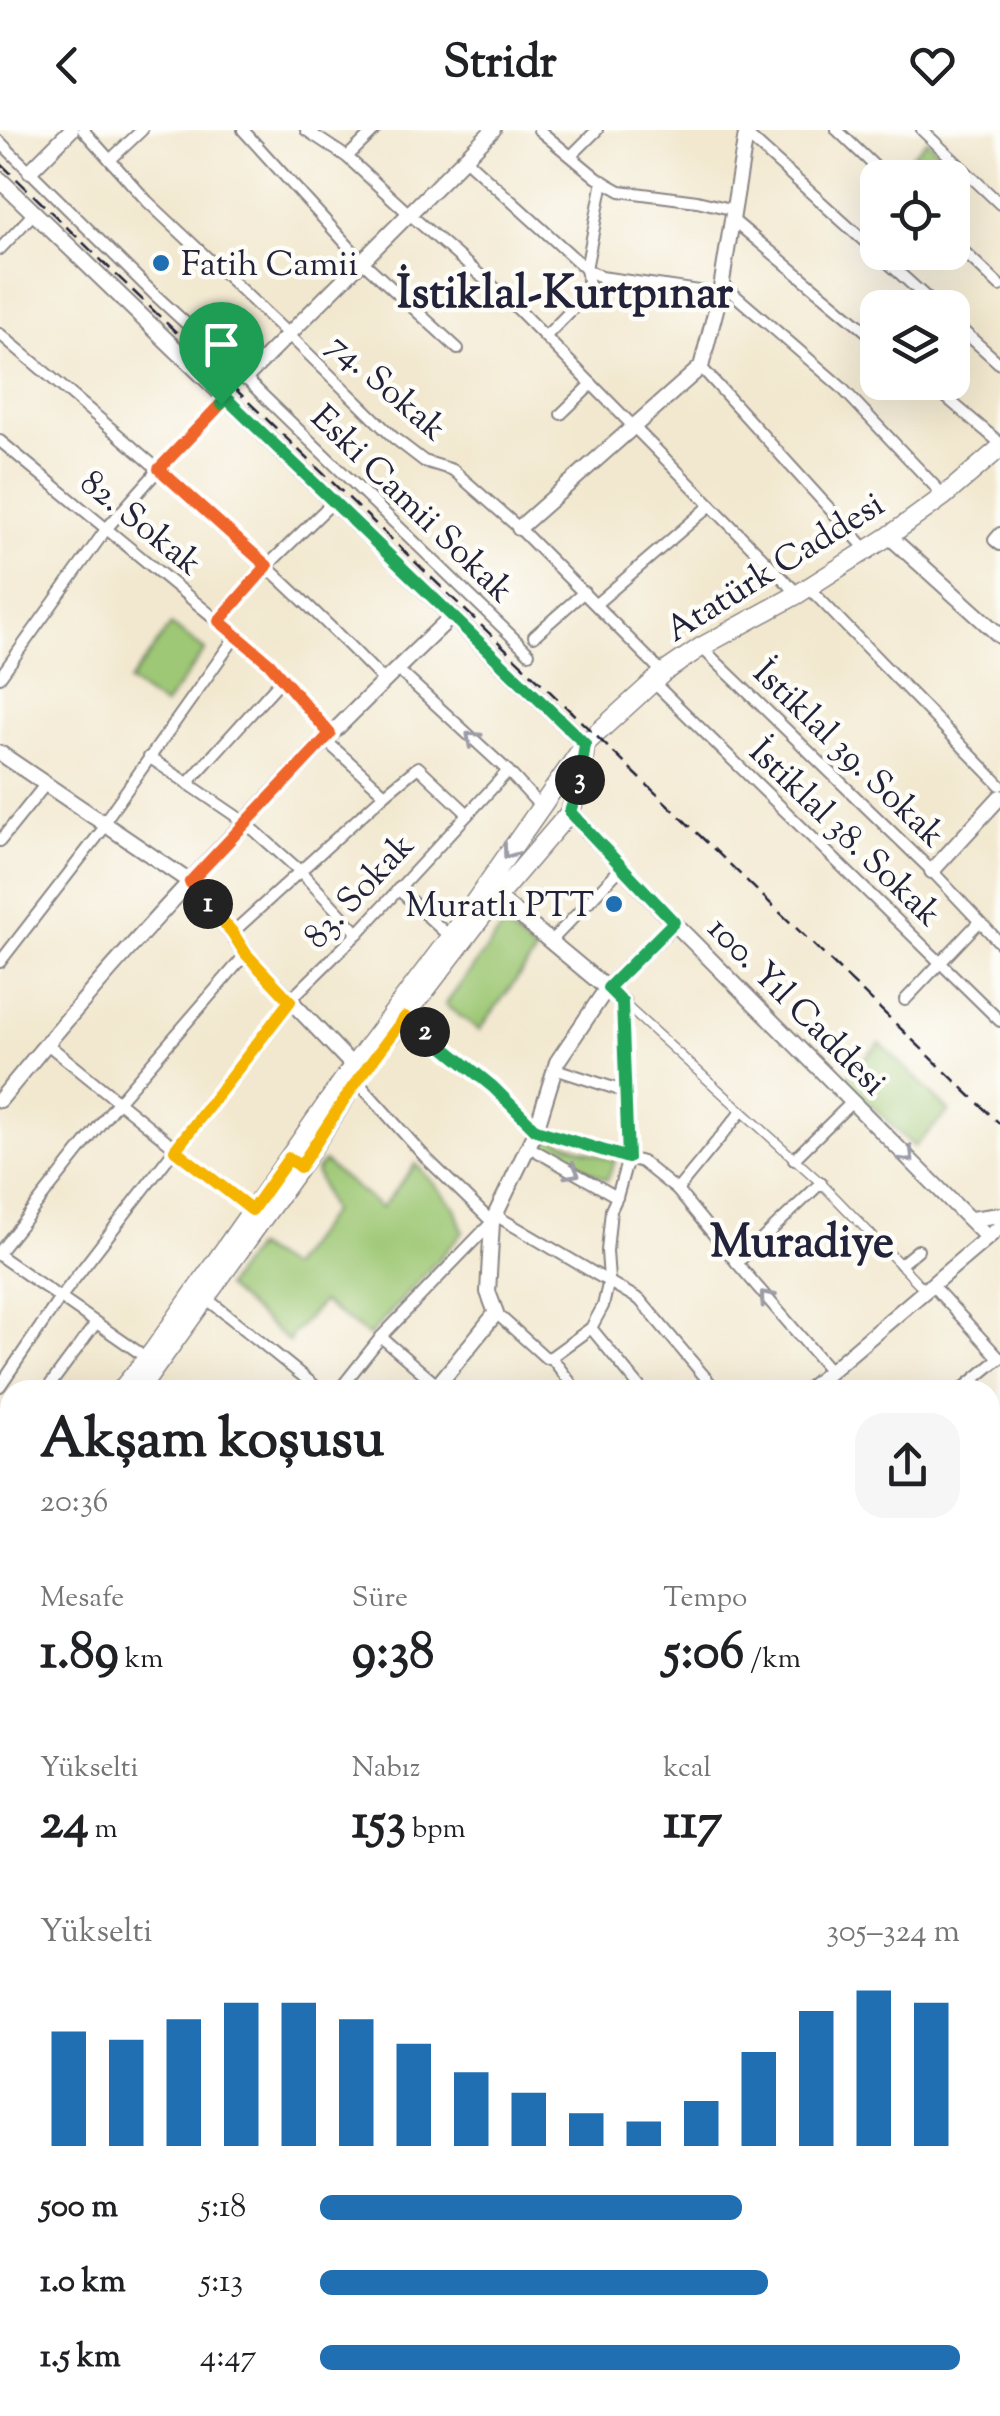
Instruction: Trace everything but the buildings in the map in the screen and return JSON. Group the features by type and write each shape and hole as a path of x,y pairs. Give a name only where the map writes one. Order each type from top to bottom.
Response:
{"main road":[{"path":"0,180 585,744 569,810 405,1017 355,1073 245,1232 129,1380"},
{"name":"Atatürk Caddesi","path":"355,1073 600,728 701,647 889,536 944,496 1000,446"},
{"path":"558,784 568,789 569,810"},
{"path":"541,807 550,814 569,810"},
{"path":"146,1380 206,1298 245,1232 252,1210 294,1162"}],"street":[{"path":"30,172 71,130"},
{"name":"74. Sokak","path":"83,130 147,201 394,438 424,462 453,470 519,528 596,604 658,678"},
{"path":"110,160 142,130"},
{"path":"243,130 361,260 458,349"},
{"path":"306,130 348,156 510,301 711,505 803,590 1000,786"},
{"path":"348,156 375,130"},
{"path":"244,378 493,130"},
{"path":"539,130 603,182 620,190 697,202 734,216 860,325"},
{"path":"571,156 597,130"},
{"path":"837,130 868,160"},
{"path":"922,130 1000,204"},
{"path":"519,528 701,367 721,289 746,132"},
{"path":"746,132 918,290"},
{"name":"Eski Camii Sokak","path":"0,142 529,653"},
{"path":"464,158 586,269 601,277 721,289 841,387 944,496"},
{"path":"545,337 590,291 586,269 603,182"},
{"path":"0,249 35,212"},
{"path":"970,257 1000,286"},
{"path":"0,334 267,566 384,681"},
{"path":"970,336 1000,364"},
{"path":"701,367 867,550"},
{"path":"560,414 592,384"},
{"path":"0,677 107,528 226,398"},
{"path":"948,400 1000,446"},
{"name":"82. Sokak","path":"0,441 269,663 328,737 385,794"},
{"path":"219,621 267,566 334,501"},
{"path":"596,604 711,505"},
{"path":"1000,534 994,540 1000,545"},
{"path":"889,536 1000,636"},
{"path":"534,636 584,592"},
{"path":"0,1100 190,882 328,737 454,615"},
{"path":"0,962 105,823 236,636"},
{"name":"İstiklal 39. Sokak","path":"701,647 932,871 1000,943"},
{"path":"396,669 508,770 541,807"},
{"path":"188,783 283,678"},
{"name":"İstiklal 38. Sokak","path":"658,678 1000,1021"},
{"path":"0,752 190,882 246,954 426,1158 493,1219 640,1300 708,1380"},
{"path":"150,757 246,823 300,871 358,933"},
{"path":"232,932 418,767 468,814"},
{"name":"83. Sokak","path":"4,1380 60,1298 290,1001 508,770"},
{"path":"0,841 45,784"},
{"path":"932,871 1000,798"},
{"name":"100. Yıl Caddesi","path":"569,810 621,868 988,1237"},
{"path":"552,941 621,868"},
{"path":"398,890 450,937"},
{"path":"497,897 608,988 821,1183 1000,1359 974,1380"},
{"path":"346,1380 381,1336 493,1219 536,1130 555,1069 568,1044 608,988 674,922"},
{"path":"905,1000 979,922"},
{"path":"147,1358 0,1254 118,1103 246,954"},
{"path":"548,1358 591,1328 603,1306 609,1280 611,1210 628,1158 622,1002"},
{"path":"405,1017 493,1087 536,1130 642,1162 677,1190 830,1371"},
{"path":"46,1043 252,1210"},
{"path":"555,1069 626,1092"},
{"path":"794,1159 848,1107"},
{"path":"677,1190 741,1112"},
{"path":"528,1147 617,1198"},
{"path":"736,1263 821,1183"},
{"path":"971,1219 1000,1215"},
{"path":"493,1219 488,1292 496,1312 567,1380"},
{"path":"820,1380 1000,1227"},
{"path":"901,1264 918,1250"},
{"path":"206,1298 308,1380"},
{"path":"445,1380 496,1312"},
{"path":"54,1380 96,1323"},
{"path":"591,1328 634,1380"},
{"path":"381,1336 430,1380"}],"green space":[{"path":"927,140 947,159 946,160 908,160"},
{"path":"171,625 205,650 164,706 129,682"},
{"path":"504,926 536,953 479,1030 445,1005"},
{"path":"880,1043 949,1111 914,1147 844,1079"},
{"path":"549,1137 615,1161 607,1180 543,1149"},
{"path":"324,1162 381,1208 416,1164 455,1208 463,1232 369,1336 322,1302 289,1342 225,1287 255,1247 289,1268 331,1212 316,1171"}],"railway":[{"path":"0,163 1000,1124"}],"place":[{"name":"Fatih Camii","path":"161,263"},
{"name":"Muratlı PTT","path":"614,904"}],"district":[{"name":"İstiklal-Kurtpınar","path":"565,291"},
{"name":"Muradiye","path":"802,1240"}],"route":[{"path":"226,398 585,744 570,812 674,922 608,988 622,1002 628,1158 536,1130 493,1087 405,1017 300,1167 289,1158 252,1210 175,1150 290,1001 246,954 190,882 330,734 269,663 219,621 267,566 159,469 221,404 226,398"}]}
